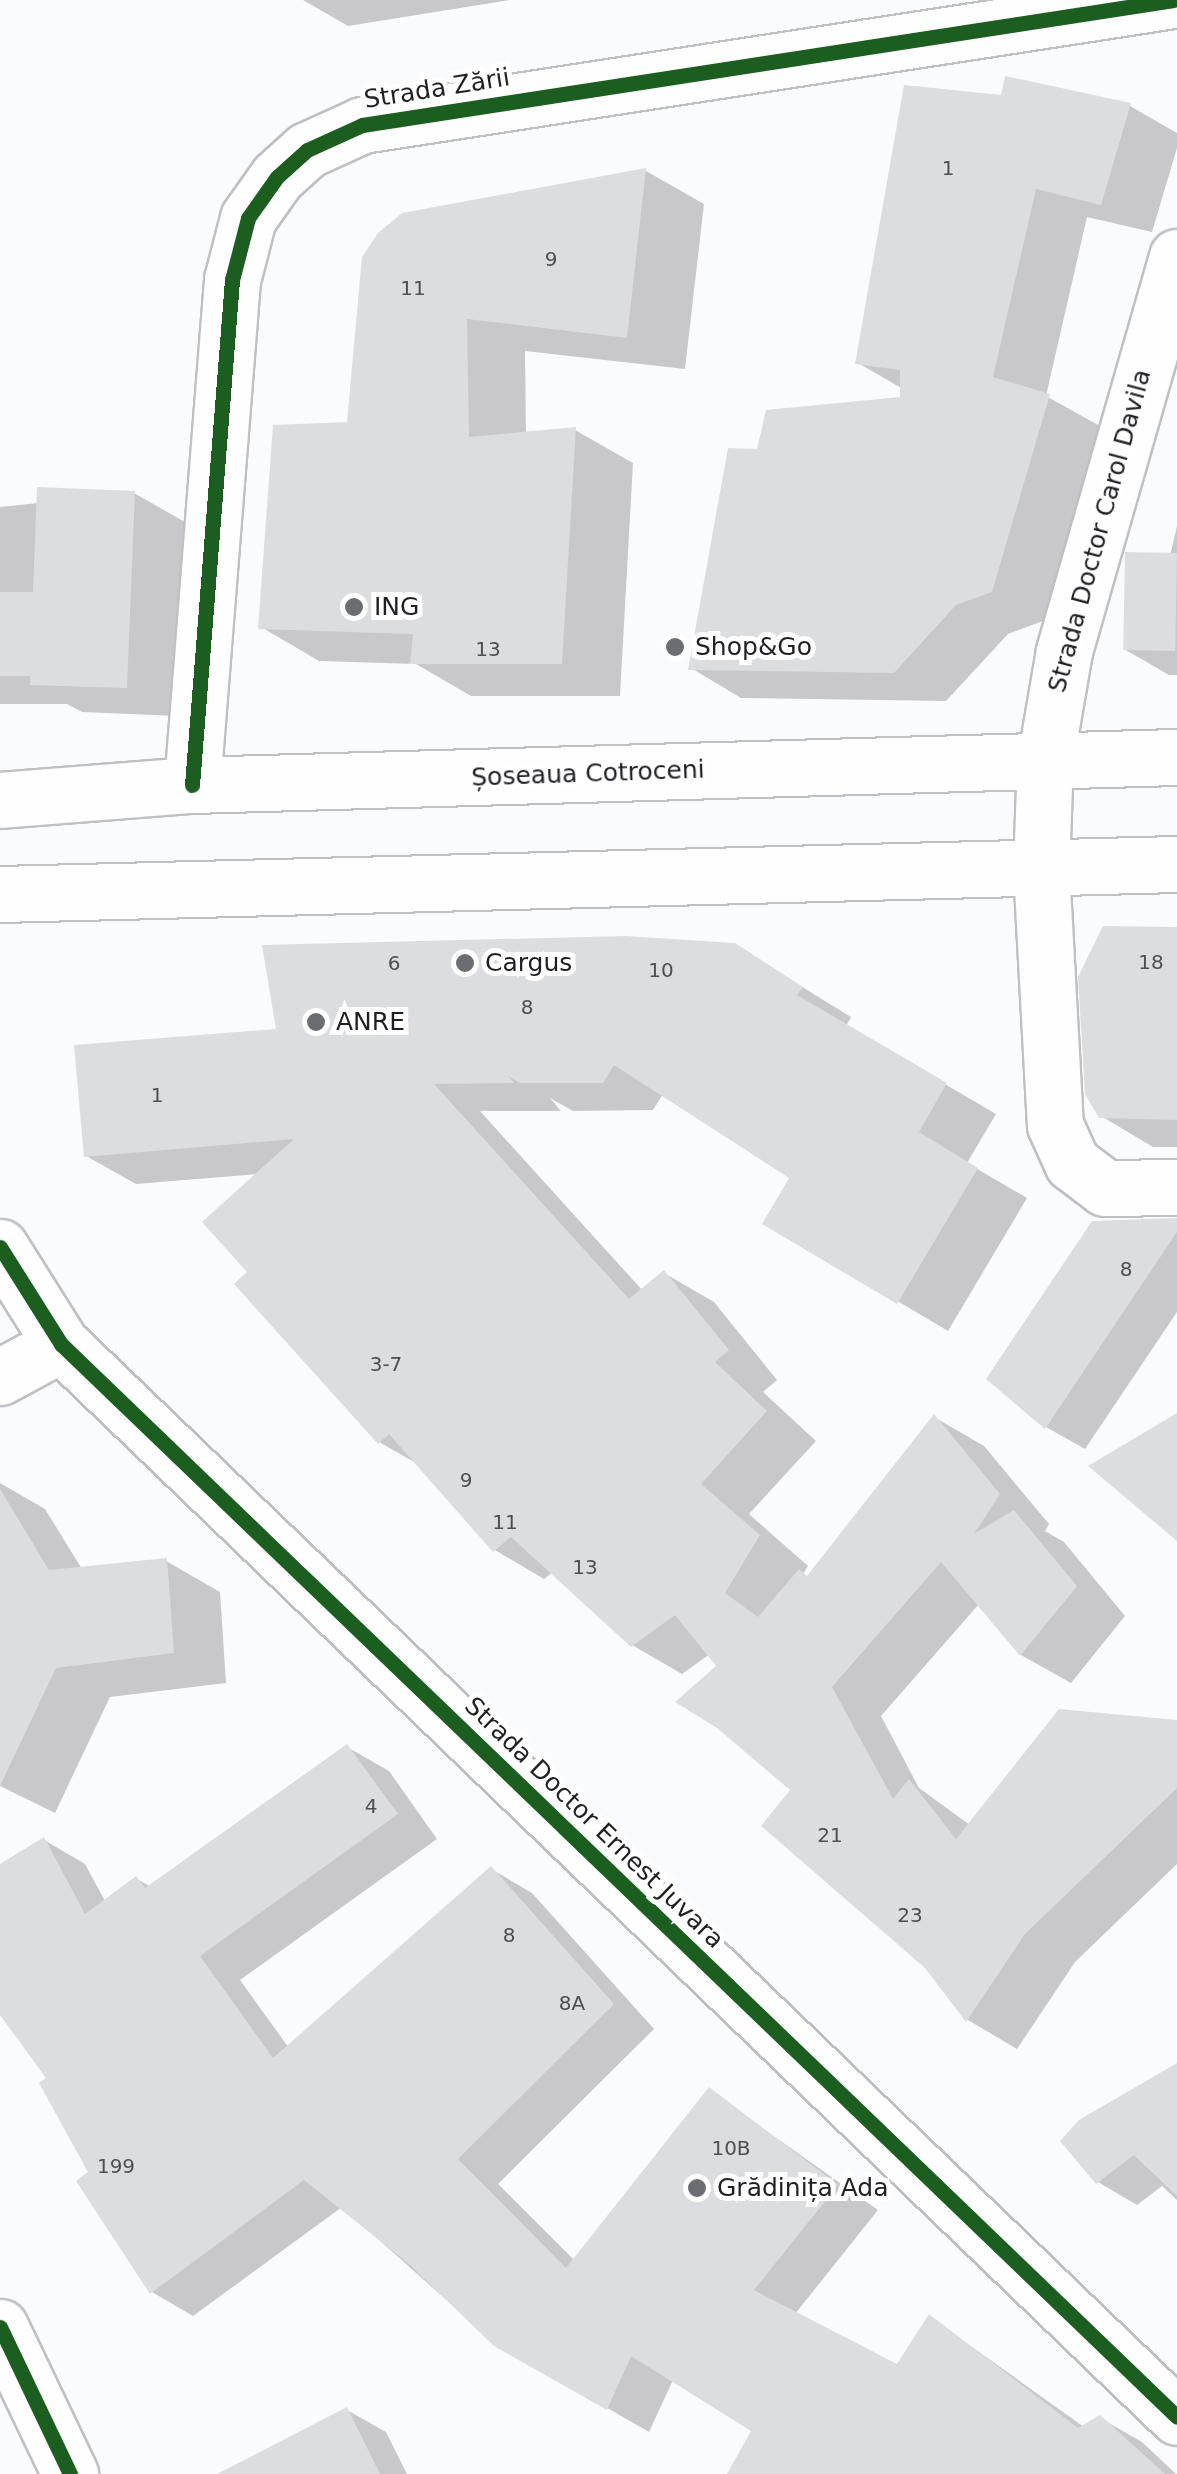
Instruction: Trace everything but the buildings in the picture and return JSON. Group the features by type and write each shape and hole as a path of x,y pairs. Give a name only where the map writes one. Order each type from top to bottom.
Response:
{"street":[{"name":"Strada Zării","path":"192,786 232,280 248,218 277,177 308,150 362,125 1173,0"},
{"name":"Strada Doctor Carol Davila","path":"1177,257 1160,368 1064,652 1045,761 1041,868 1055,1125 1072,1163 1106,1188 1177,1187"},
{"name":"Șoseaua Cotroceni","path":"0,800 192,786 1177,756"},
{"path":"0,894 1177,864"},
{"name":"Strada Doctor Ernest Juvara","path":"0,1247 61,1344 1177,2418"},
{"path":"0,1377 61,1344"},
{"path":"0,2326 70,2474"}],"cycle path":[{"path":"192,785 232,280 248,218 277,177 307,150 362,125 1173,0"},
{"path":"0,1247 61,1344 1177,2417"},
{"path":"0,2327 70,2474"}],"place":[{"name":"ING","path":"354,607"},
{"name":"Shop&Go","path":"675,647"},
{"name":"Cargus","path":"465,963"},
{"name":"ANRE","path":"316,1022"},
{"name":"Grădinița Ada","path":"697,2188"}]}
